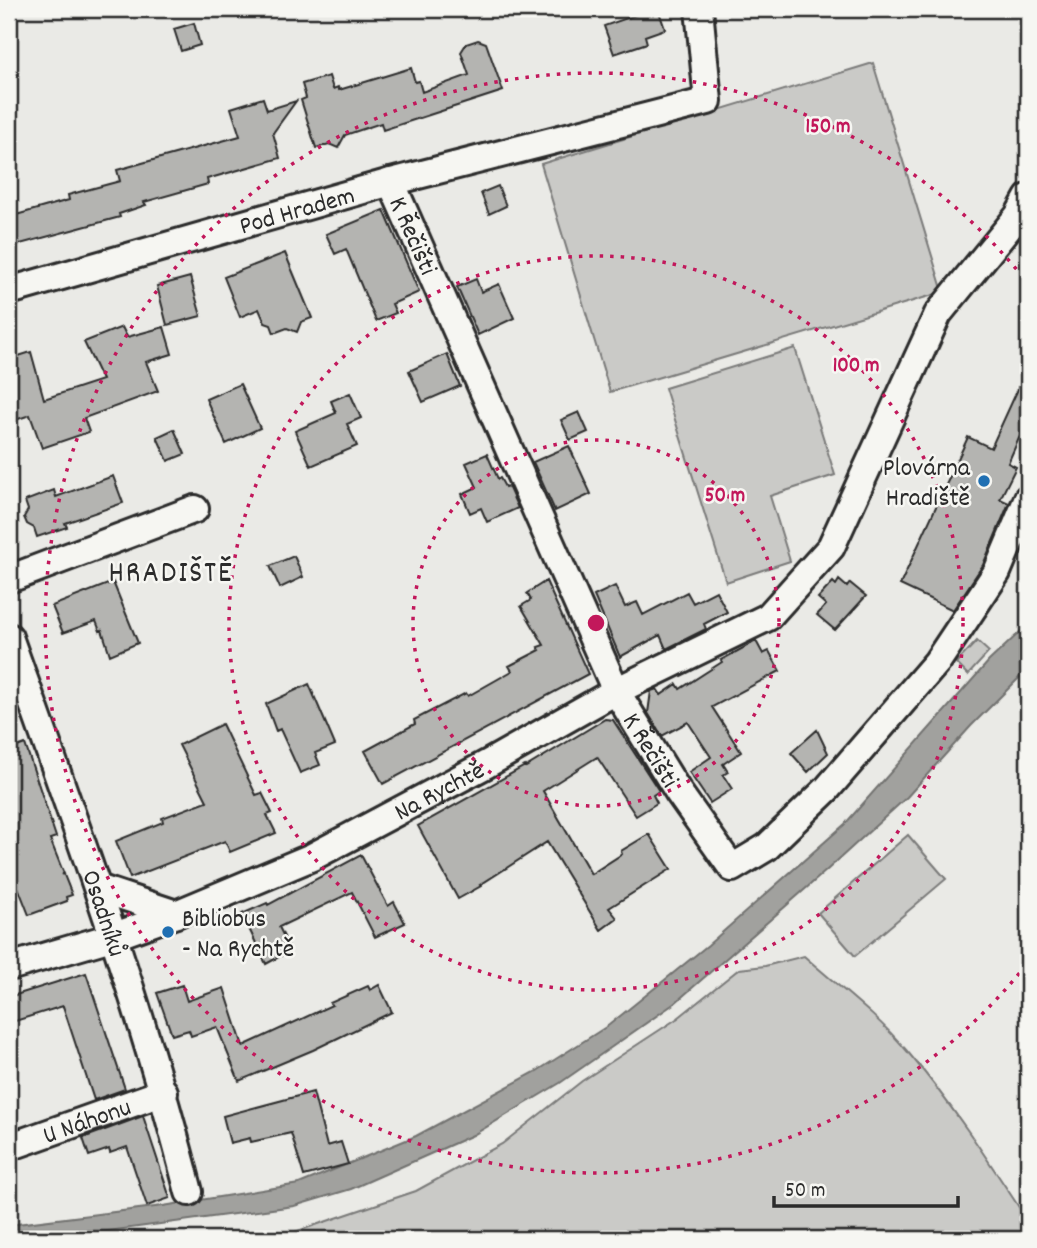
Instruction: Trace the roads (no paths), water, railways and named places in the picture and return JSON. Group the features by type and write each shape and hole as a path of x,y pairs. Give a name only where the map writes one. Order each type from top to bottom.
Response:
{"street":[{"name":"Pod Hradem","path":"9,291 391,182 708,101 699,9"},
{"name":"K Řečišti","path":"391,182 616,691 679,793 732,868 767,847 827,789 937,662 997,572 1028,498"},
{"name":"Na Rychtě","path":"9,967 115,936 176,914 323,852 616,691 768,617 831,547 938,314 1018,216 1028,198"},
{"path":"9,579 195,509"},
{"name":"Osadníků","path":"9,637 115,936 164,1092 189,1192"},
{"path":"98,888 176,914"},
{"name":"U Náhonu","path":"9,1147 164,1092"}],"place":[{"name":"Plovárna Hradiště","path":"984,481"},
{"name":"Bibliobus - Na Rychtě","path":"168,932"}],"district":[{"name":"HRADIŠTĚ","path":"171,571"}]}
